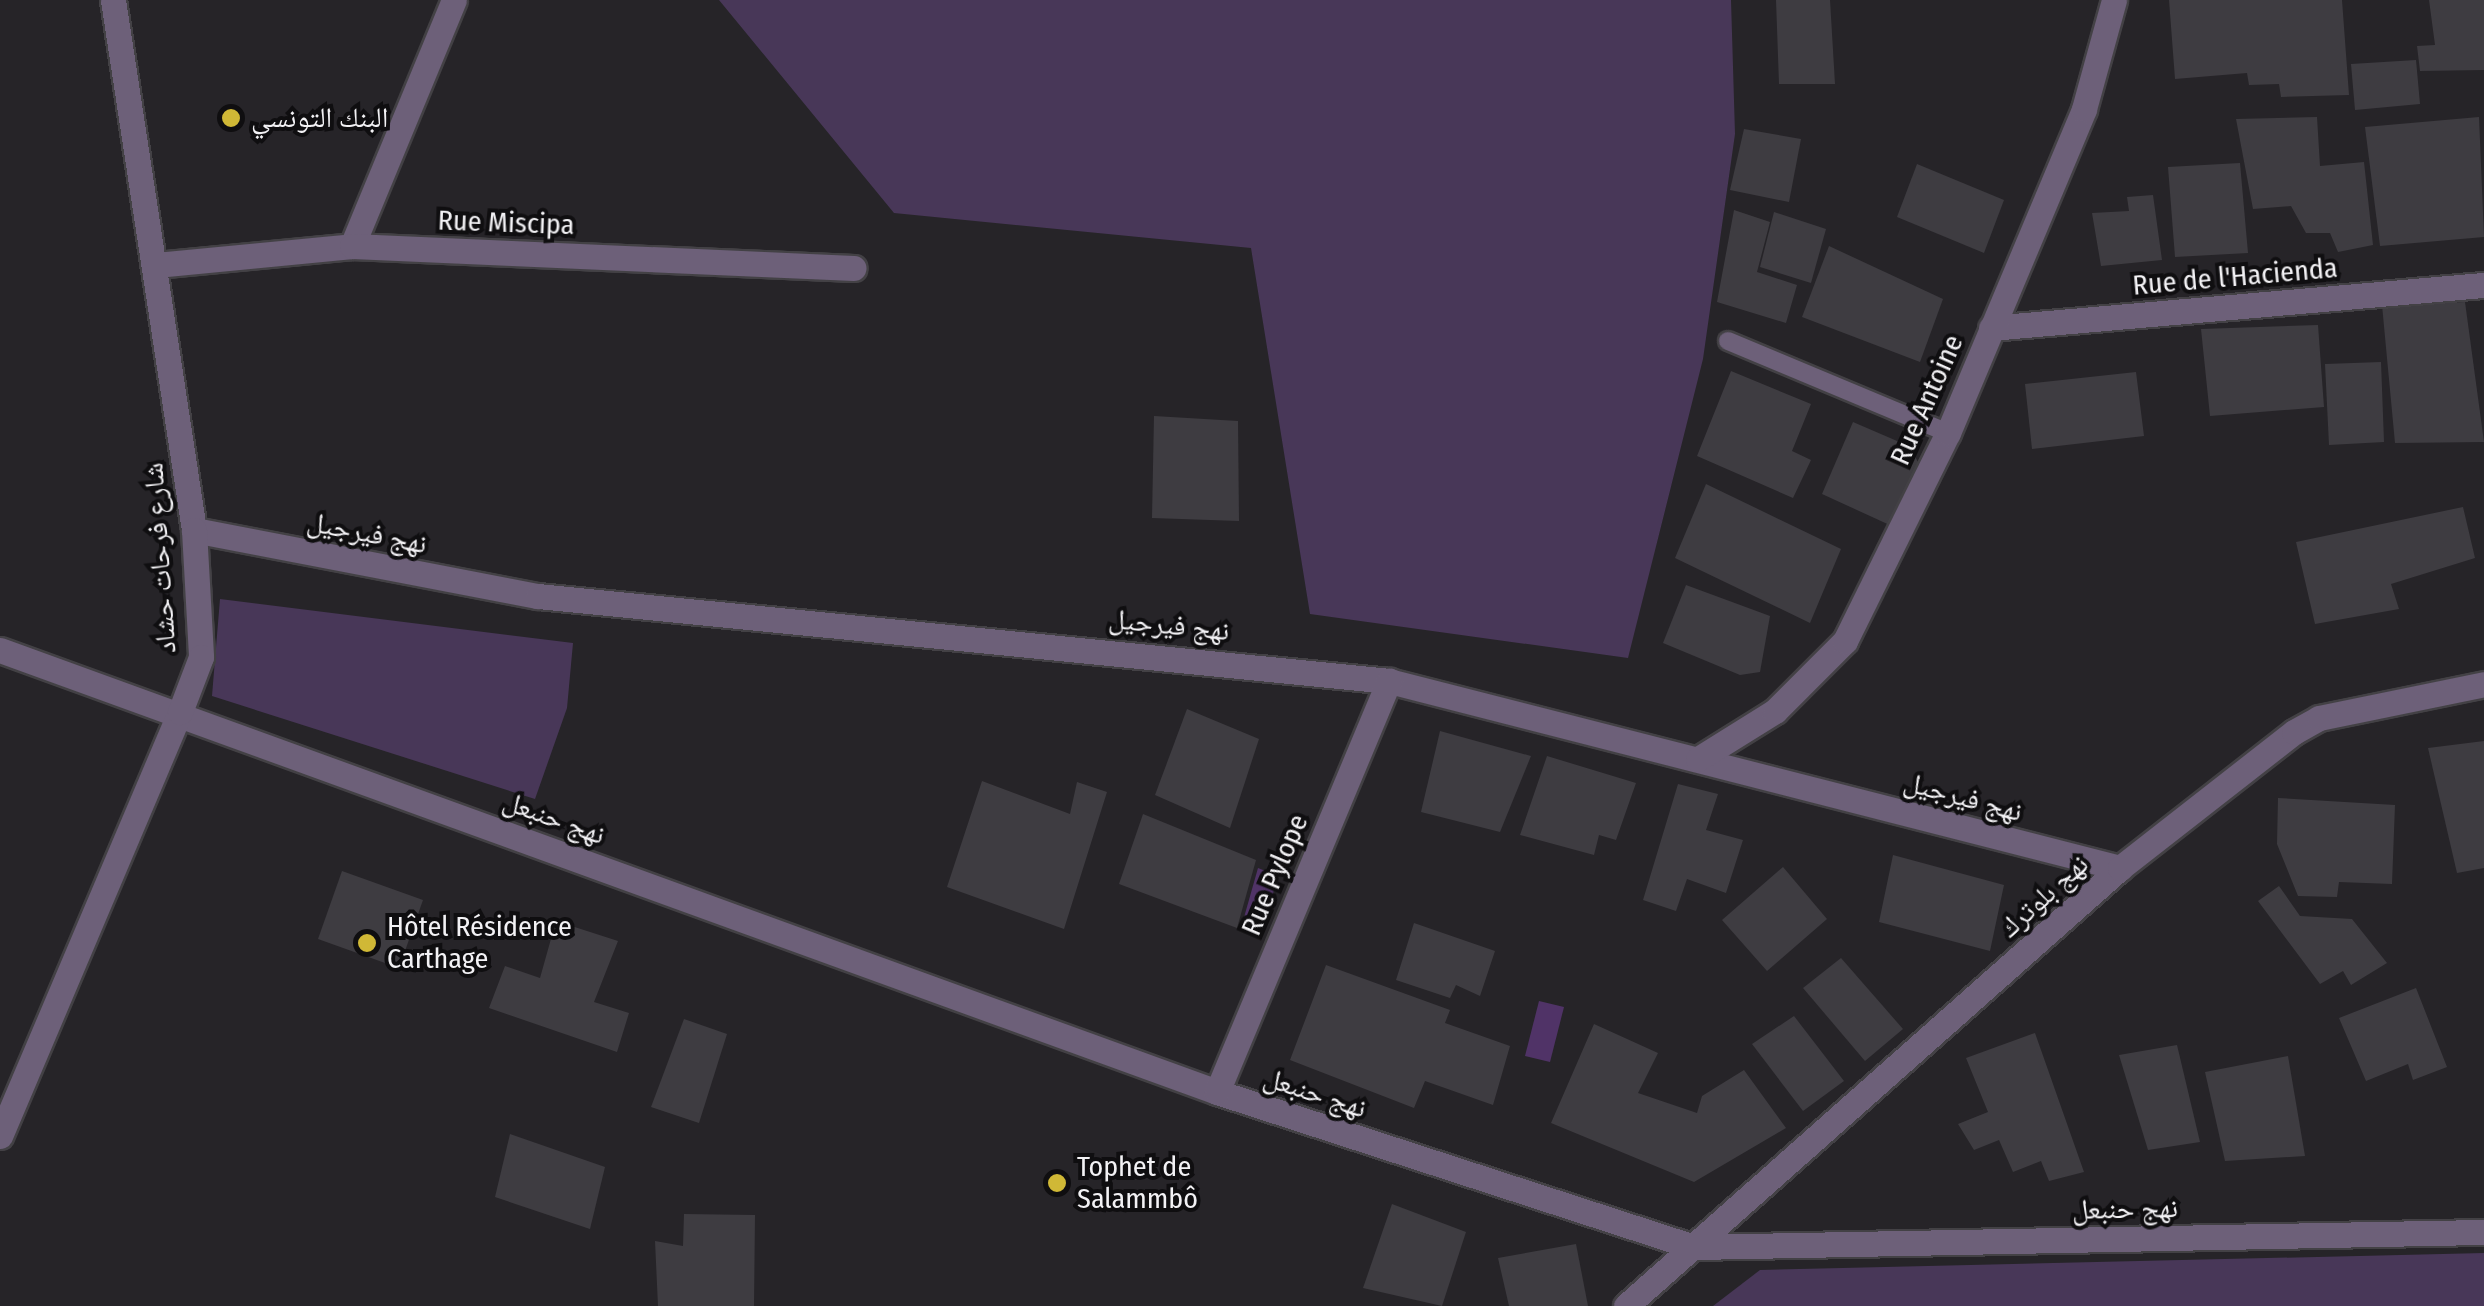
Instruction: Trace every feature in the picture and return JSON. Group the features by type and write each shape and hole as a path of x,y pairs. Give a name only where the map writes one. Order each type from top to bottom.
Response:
{"street":[{"name":"شارع فرحات حشاد","path":"0,1136 201,657 194,530 113,0"},
{"path":"352,246 454,0"},
{"name":"Rue Antoine","path":"1698,759 1775,710 1845,641 1948,433 2084,109 2114,0"},
{"name":"Rue Miscipa","path":"156,265 352,246 854,268"},
{"name":"Rue de l'Hacienda","path":"1991,328 2484,285"},
{"name":"نهج فيرجيل","path":"194,530 538,596 1389,680 2120,868"},
{"name":"نهج حنبعل","path":"0,650 180,712 1216,1092 1694,1247 2484,1232"},
{"name":"Rue Pylope","path":"1216,1092 1389,680"},
{"name":"نهج بلوترك","path":"1626,1306 2120,868 2319,718 2484,684"}],"lane":[{"path":"1728,341 1948,433"}],"shaded area":[{"path":"719,0 1731,0 1735,134 1703,359 1628,658 1310,614 1251,248 894,213"},
{"path":"220,599 573,643 567,708 535,799 212,696"},
{"path":"1258,868 1278,876 1263,928 1243,921"},
{"path":"1539,1001 1564,1007 1550,1062 1525,1056"},
{"path":"2484,1253 2484,1306 1713,1306 1760,1270"}],"building":[{"path":"1776,0 1830,0 1835,84 1779,84"},
{"path":"2169,0 2342,0 2349,95 2281,97 2279,84 2249,85 2247,73 2175,79"},
{"path":"2429,0 2484,0 2484,70 2420,71 2417,46 2435,45"},
{"path":"2416,60 2420,104 2355,110 2351,64"},
{"path":"2317,117 2320,166 2364,162 2373,245 2338,252 2330,233 2306,233 2291,206 2253,209 2236,119"},
{"path":"2479,117 2484,237 2380,246 2365,127"},
{"path":"1744,129 1801,139 1789,202 1730,190"},
{"path":"2240,163 2248,253 2175,257 2168,167"},
{"path":"1917,164 2004,200 1984,253 1897,217"},
{"path":"2153,195 2162,260 2101,266 2092,213 2129,211 2127,197"},
{"path":"1734,210 1770,222 1757,272 1797,285 1786,323 1717,302"},
{"path":"1774,212 1826,229 1811,283 1760,267"},
{"path":"1829,246 1943,299 1920,362 1802,317"},
{"path":"2465,302 2484,442 2395,443 2382,305"},
{"path":"2318,325 2324,407 2210,416 2201,329"},
{"path":"2381,362 2384,442 2329,445 2325,364"},
{"path":"1731,371 1811,404 1792,451 1811,460 1793,498 1697,456"},
{"path":"2136,372 2144,436 2032,449 2025,384"},
{"path":"1154,416 1238,421 1239,521 1152,518"},
{"path":"1853,422 1911,447 1920,467 1894,527 1822,494"},
{"path":"1706,484 1841,549 1810,623 1675,558"},
{"path":"2463,507 2475,558 2391,584 2399,609 2315,624 2296,542"},
{"path":"1686,585 1770,616 1760,672 1740,675 1663,643"},
{"path":"1187,709 1259,739 1230,828 1155,795"},
{"path":"1440,731 1531,756 1500,832 1421,812"},
{"path":"2484,741 2484,868 2457,873 2428,748"},
{"path":"1547,756 1636,783 1616,840 1599,835 1594,855 1520,835"},
{"path":"982,781 1070,814 1077,782 1107,792 1064,929 947,887"},
{"path":"1678,784 1718,794 1706,830 1743,840 1726,893 1687,879 1676,911 1643,900"},
{"path":"2278,798 2395,805 2392,884 2339,882 2337,897 2298,896 2277,844"},
{"path":"1143,814 1256,860 1237,928 1119,884"},
{"path":"1893,855 2004,885 1990,951 1879,922"},
{"path":"1783,867 1827,919 1767,971 1722,920"},
{"path":"342,871 423,900 399,968 318,939"},
{"path":"2279,886 2300,916 2352,919 2387,963 2351,985 2343,971 2320,984 2258,901"},
{"path":"556,921 618,941 594,1002 629,1013 617,1052 489,1008 505,966 540,978"},
{"path":"1414,923 1495,951 1480,996 1456,985 1450,998 1396,980"},
{"path":"1841,958 1903,1029 1865,1061 1803,988"},
{"path":"1326,965 1450,1010 1445,1023 1510,1046 1493,1105 1425,1081 1414,1108 1290,1060"},
{"path":"2416,988 2447,1067 2413,1080 2408,1064 2366,1081 2339,1018"},
{"path":"1794,1016 1844,1081 1803,1111 1752,1044"},
{"path":"684,1019 727,1034 699,1123 651,1107"},
{"path":"1594,1024 1658,1053 1638,1093 1697,1113 1702,1096 1744,1070 1786,1128 1694,1182 1551,1123"},
{"path":"2035,1033 2084,1172 2049,1181 2041,1161 2013,1172 1999,1140 1974,1150 1958,1124 1988,1112 1966,1058"},
{"path":"2177,1045 2200,1142 2148,1150 2119,1055"},
{"path":"2288,1056 2305,1156 2225,1161 2205,1072"},
{"path":"510,1134 605,1167 590,1229 495,1197"},
{"path":"1392,1204 1466,1232 1442,1306 1363,1288"},
{"path":"684,1214 755,1215 754,1306 658,1306 655,1241 683,1246"},
{"path":"1576,1244 1588,1306 1509,1306 1498,1258"}],"place":[{"name":"البنك التونسي","path":"231,118"},
{"name":"Hôtel Résidence Carthage","path":"367,943"},
{"name":"Tophet de Salammbô","path":"1057,1183"}]}
